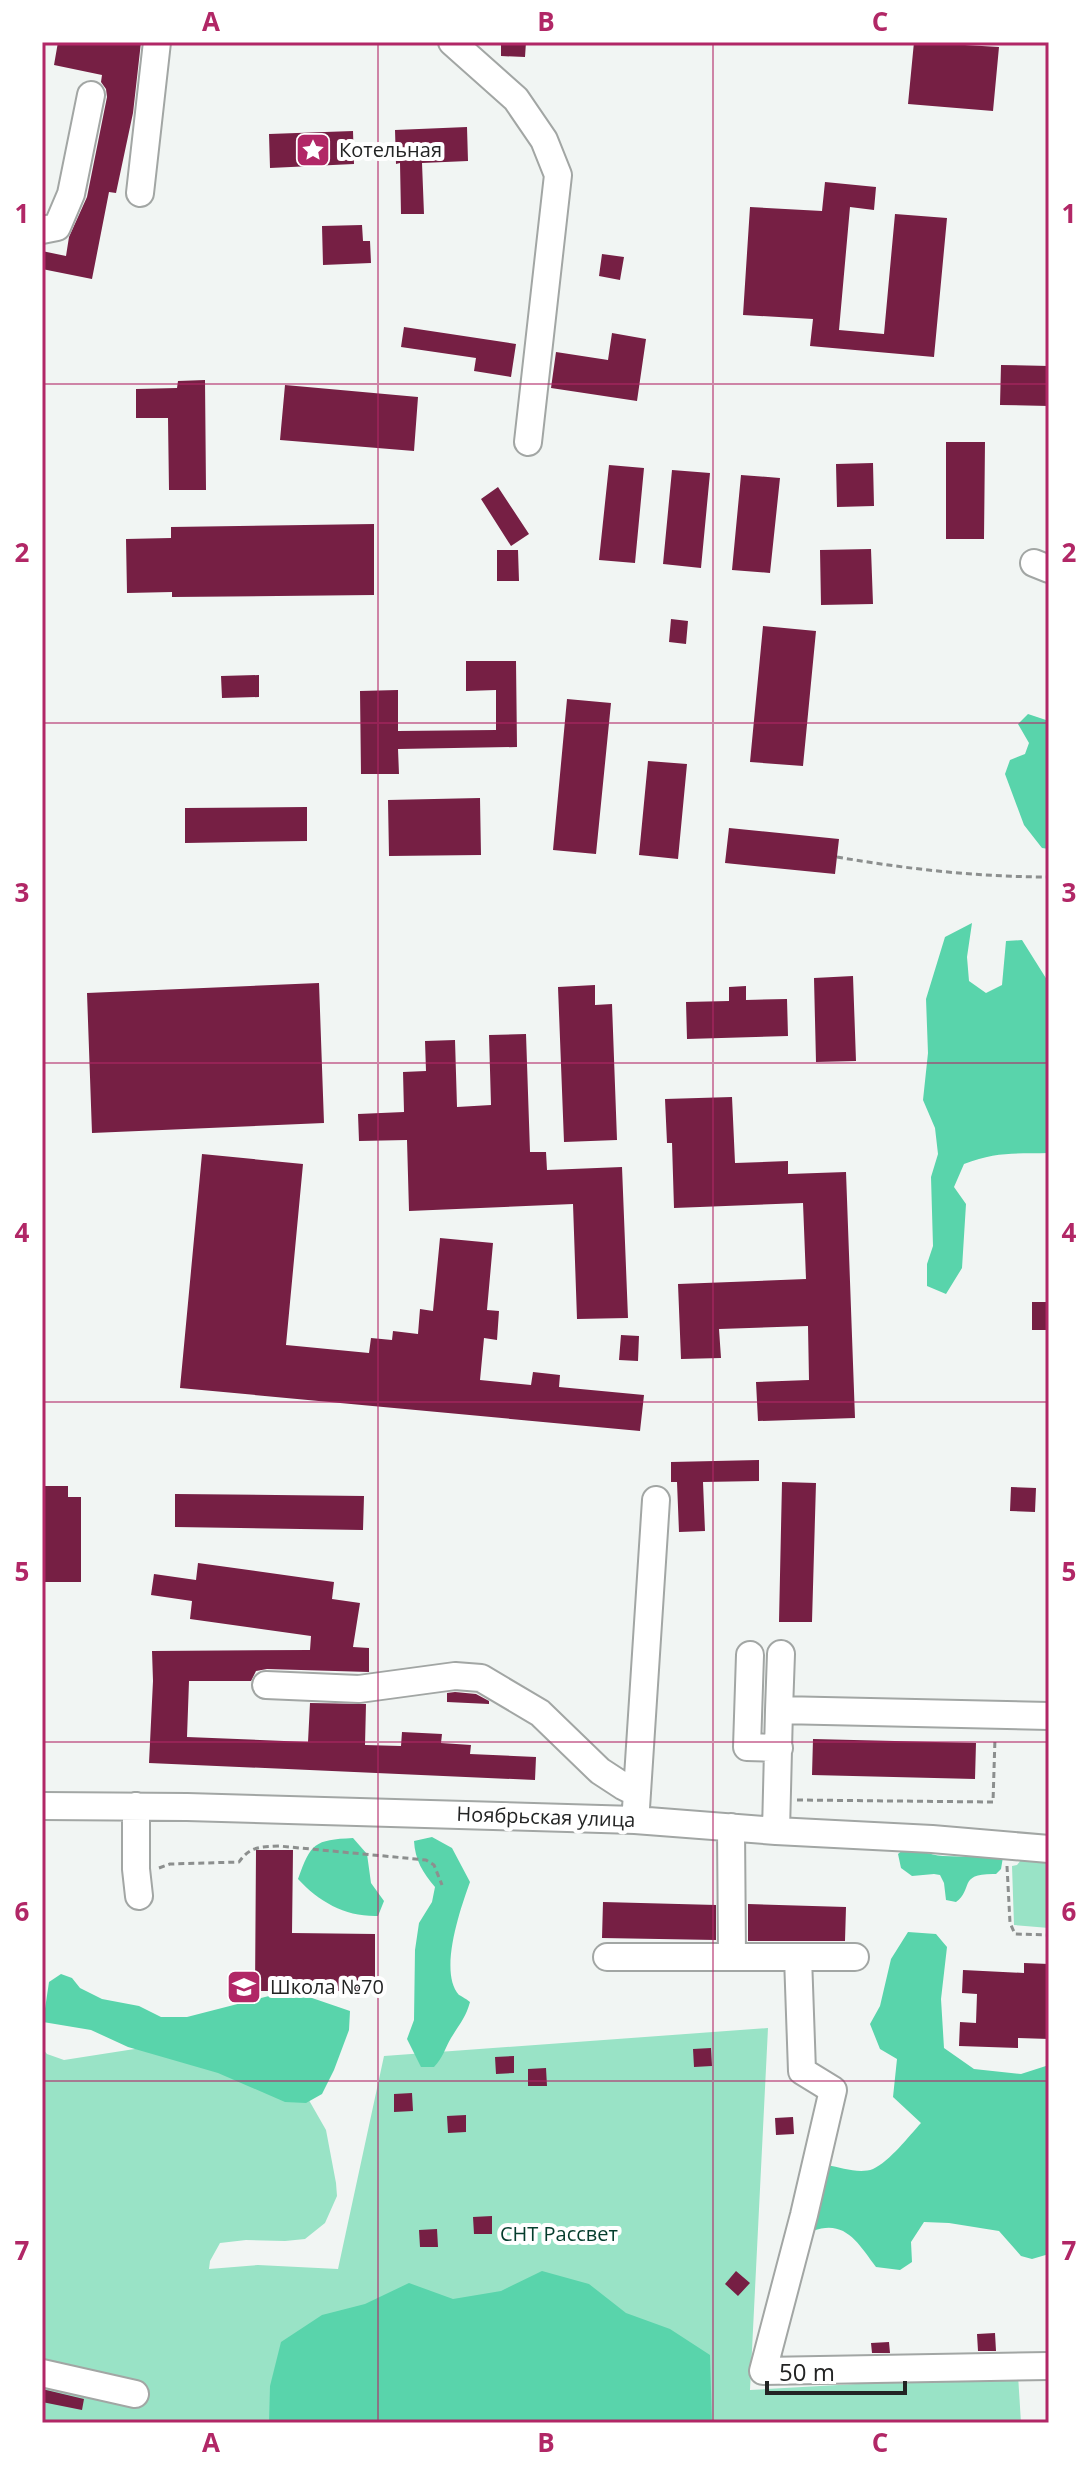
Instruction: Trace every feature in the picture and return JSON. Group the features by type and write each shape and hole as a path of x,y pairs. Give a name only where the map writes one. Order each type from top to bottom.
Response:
{"street":[{"path":"140,193 157,42"},
{"path":"452,42 516,99 544,140 558,175 528,442"},
{"path":"42,230 57,227 71,194 91,95"},
{"path":"635,1820 656,1500"},
{"path":"776,1831 781,1654"},
{"path":"750,1655 747,1747 779,1748"},
{"path":"266,1685 359,1689 455,1676 481,1678 540,1713 600,1771 637,1793"},
{"path":"779,1710 1049,1716"},
{"name":"Ноябрьская улица","path":"42,1806 635,1820 1049,1849"},
{"path":"136,1806 138,1887"},
{"path":"731,1827 732,1957"},
{"path":"607,1957 855,1957"},
{"path":"798,1957 802,2071 833,2090 763,2371 1049,2366"},
{"path":"42,2373 135,2394"}],"path":[{"path":"837,857 888,866 1002,877 1049,877"},
{"path":"777,1800 993,1802 996,1715"},
{"path":"138,1887 170,1864 239,1862 256,1847 279,1846 426,1860 434,1865 442,1885"},
{"path":"1008,1846 1006,1871 1010,1923 1015,1934 1049,1935"}],"green space":[{"path":"1028,714 1049,721 1049,849 1042,848 1024,825 1005,774 1010,760 1025,754 1029,743 1018,724"},
{"path":"972,923 967,957 969,981 986,993 1002,985 1006,941 1022,940 1049,983 1049,1153 997,1155 964,1164 954,1187 966,1204 962,1268 946,1294 927,1286 927,1264 933,1246 931,1177 938,1154 935,1128 923,1100 928,1053 926,999 945,937"},
{"path":"432,1837 452,1848 470,1882 453,1939 451,1971 453,1985 459,1995 470,2002 437,2064 421,2067 407,2039 414,2020 415,1950 419,1923 432,1902 435,1887 420,1866 414,1841"},
{"path":"353,1838 367,1854 371,1883 384,1901 378,1916 344,1911 315,1895 298,1879 316,1846 330,1840"},
{"path":"904,1849 943,1856 1003,1857 1001,1869 996,1874 971,1879 956,1902 946,1900 940,1875 912,1876 901,1868 898,1854"},
{"path":"1021,1860 1049,1862 1049,1928 1014,1925 1012,1866"},
{"path":"908,1932 936,1934 947,1947 941,1999 944,2048 974,2069 1021,2074 1049,2065 1049,2254 1032,2259 1021,2256 999,2231 924,2222 911,2242 912,2262 900,2270 876,2267 857,2242 842,2231 824,2228 813,2231 828,2165 856,2171 873,2169 921,2123 893,2097 897,2059 880,2049 870,2024 880,2006 891,1959"},
{"path":"61,1974 102,1999 139,2006 161,2017 187,2017 273,1995 312,1998 350,2011 349,2030 322,2094 306,2103 285,2102 218,2073 128,2047 91,2030 43,2022 49,1982"},
{"name":"СНТ Рассвет","path":"768,2028 750,2390 1018,2375 1021,2423 42,2423 42,2048 47,2054 64,2060 141,2048 306,2095 326,2130 336,2183 337,2196 325,2223 305,2239 220,2243 209,2269 258,2265 338,2269 384,2056"},
{"path":"542,2271 589,2284 626,2313 670,2329 710,2355 712,2423 269,2423 270,2386 281,2342 322,2315 365,2304 409,2283 453,2299 501,2291"}],"building":[{"path":"58,42 141,42 133,113 116,193 109,192 92,279 42,269 42,251 66,256 69,237 87,197 107,97 101,82 102,75 54,65"},
{"path":"501,42 526,42 525,57 501,56"},
{"path":"914,42 999,47 993,111 908,104"},
{"path":"467,127 468,161 422,163 424,214 401,214 400,163 396,164 395,130"},
{"path":"353,131 354,164 270,168 269,134"},
{"path":"825,182 876,187 874,210 850,207 839,330 884,334 895,214 947,218 934,357 810,346 813,319 743,315 750,207 822,211"},
{"path":"362,225 363,241 370,241 371,263 323,265 322,226"},
{"path":"602,254 624,257 620,280 599,276"},
{"path":"404,327 516,344 511,377 474,371 476,358 401,347"},
{"path":"612,333 646,339 637,401 551,388 556,352 608,360"},
{"path":"1001,365 1049,366 1049,406 1000,405"},
{"path":"205,380 206,490 169,490 168,418 136,418 136,389 177,388 178,381"},
{"path":"285,385 418,397 414,451 280,440"},
{"path":"946,442 985,442 984,539 946,539"},
{"path":"873,463 874,506 837,507 836,464"},
{"path":"609,465 644,468 635,563 599,560"},
{"path":"672,470 710,473 701,568 663,564"},
{"path":"741,475 780,478 770,573 732,570"},
{"path":"498,487 529,534 511,546 481,499"},
{"path":"374,524 374,595 172,597 172,592 127,593 126,539 171,538 171,527"},
{"path":"871,549 873,604 821,605 820,550"},
{"path":"497,550 518,550 519,581 497,581"},
{"path":"671,619 688,621 686,644 669,642"},
{"path":"763,626 816,631 803,766 750,762"},
{"path":"466,661 516,661 517,747 398,749 399,774 361,774 360,691 398,690 398,731 496,730 496,690 466,691"},
{"path":"259,675 259,697 222,698 221,676"},
{"path":"567,699 611,703 596,854 553,850"},
{"path":"648,761 687,764 678,859 639,855"},
{"path":"480,798 481,855 389,856 388,800"},
{"path":"307,807 307,841 185,843 185,808"},
{"path":"729,828 839,839 835,874 725,863"},
{"path":"853,976 856,1061 816,1062 814,978"},
{"path":"319,983 324,1123 92,1133 87,993"},
{"path":"595,985 595,1005 612,1004 617,1140 564,1142 558,987"},
{"path":"746,986 746,1000 787,999 788,1036 687,1039 686,1002 729,1001 729,987"},
{"path":"526,1034 530,1152 546,1152 547,1170 622,1167 628,1318 577,1319 573,1204 409,1211 407,1140 359,1141 358,1114 404,1112 403,1072 426,1071 425,1041 455,1040 457,1107 491,1105 489,1035"},
{"path":"732,1097 735,1163 788,1161 788,1174 846,1172 855,1418 758,1421 756,1382 809,1380 808,1326 719,1329 721,1358 681,1359 678,1284 806,1279 803,1203 674,1208 672,1143 667,1143 665,1099"},
{"path":"202,1154 303,1164 286,1345 369,1353 371,1338 392,1340 393,1331 418,1334 420,1309 433,1311 440,1238 493,1243 487,1310 499,1311 497,1340 484,1338 480,1380 531,1385 533,1372 560,1375 559,1387 644,1395 640,1431 180,1388"},
{"path":"1032,1302 1049,1302 1049,1330 1032,1330"},
{"path":"621,1335 639,1336 638,1361 619,1360"},
{"path":"759,1460 759,1481 703,1482 705,1531 679,1532 677,1482 671,1482 671,1462"},
{"path":"782,1482 816,1483 812,1622 779,1622"},
{"path":"42,1486 68,1486 68,1497 81,1497 81,1582 42,1582"},
{"path":"1011,1487 1036,1488 1035,1512 1010,1511"},
{"path":"175,1494 364,1496 363,1530 175,1527"},
{"path":"198,1563 334,1582 332,1599 360,1603 353,1647 369,1648 369,1672 267,1669 256,1671 251,1681 189,1681 187,1737 308,1742 310,1703 366,1704 365,1745 401,1746 402,1732 442,1734 441,1743 471,1745 470,1754 536,1757 535,1780 149,1763 152,1651 310,1650 311,1636 190,1619 192,1601 151,1595 154,1574 196,1580"},
{"path":"447,1693 476,1694 489,1704 447,1702"},
{"path":"813,1739 976,1743 975,1779 812,1775"},
{"name":"Школа №70","path":"256,1850 293,1850 292,1933 375,1934 375,1991 255,1991"},
{"path":"603,1902 716,1905 716,1940 602,1938"},
{"path":"748,1904 846,1907 845,1941 748,1941"},
{"path":"1024,1963 1049,1964 1049,2039 1018,2038 1018,2048 959,2046 960,2022 976,2023 977,1994 962,1993 963,1970 1024,1973"},
{"path":"711,2048 712,2066 694,2067 693,2049"},
{"path":"514,2056 514,2073 496,2074 495,2057"},
{"path":"546,2068 547,2086 528,2086 528,2069"},
{"path":"412,2093 413,2111 394,2112 394,2094"},
{"path":"466,2115 466,2132 448,2133 447,2116"},
{"path":"793,2117 794,2134 776,2135 775,2118"},
{"path":"492,2216 492,2234 474,2234 473,2217"},
{"path":"437,2229 438,2247 420,2247 419,2230"},
{"path":"736,2271 750,2283 738,2296 725,2284"},
{"path":"995,2333 996,2351 978,2351 977,2334"},
{"path":"889,2342 890,2353 872,2353 871,2343"},
{"path":"42,2389 84,2399 82,2410 42,2402"}],"place":[{"name":"Котельная","path":"313,150"},
{"name":"Школа №70","path":"244,1987"}]}
